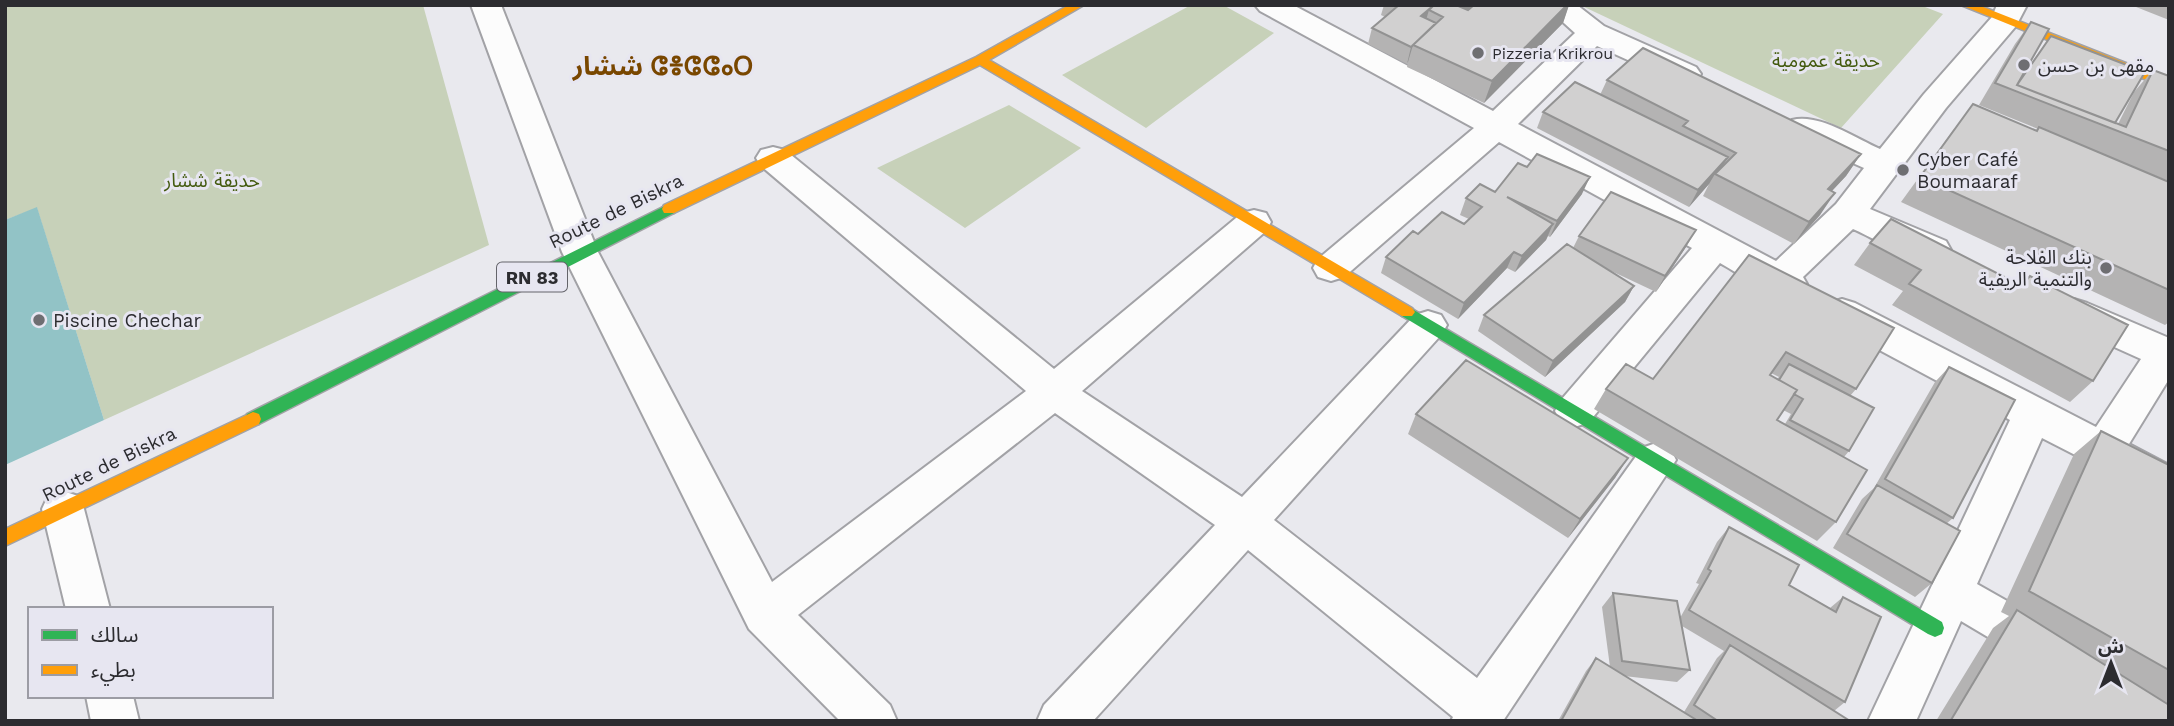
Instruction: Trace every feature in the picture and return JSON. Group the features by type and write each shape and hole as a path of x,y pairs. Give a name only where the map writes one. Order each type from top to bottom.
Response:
{"main road":[{"name":"RN 83","path":"1058,17 1079,5"},
{"name":"RN 83","path":"1058,17 1088,5"},
{"path":"1967,5 2008,12 2169,85"},
{"name":"Route de Biskra","path":"5,538 274,408 580,252 980,60 1058,17"},
{"path":"980,60 1656,460 1943,610"}],"street":[{"path":"486,5 580,252 765,614 873,721"},
{"path":"1270,5 1321,20 1497,126 2169,485"},
{"path":"1559,5 1593,33 1707,84"},
{"path":"1779,279 1848,212 1884,164 1947,106 2008,12"},
{"path":"1331,268 1497,126 1593,33"},
{"path":"1783,119 1884,164"},
{"path":"773,158 1054,392 1246,523 1478,716 1656,460"},
{"path":"1848,212 1962,263"},
{"path":"765,614 1054,392 1254,222"},
{"path":"1576,411 1716,244"},
{"path":"2038,297 2167,354 2103,450"},
{"path":"1061,721 1428,325"},
{"path":"1892,721 2033,414"},
{"path":"63,509 88,607"},
{"path":"1943,610 2084,669"},
{"path":"109,698 115,721"}],"green space":[{"name":"حديقة ششار","path":"5,5 423,5 489,245 104,420 37,208 5,220"},
{"path":"1191,5 1223,5 1274,33 1146,128 1062,75"},
{"name":"حديقة عمومية","path":"1580,5 1920,5 1943,14 1841,128"},
{"path":"1009,105 1081,148 965,228 877,168"}],"water":[{"name":"Piscine Chechar","path":"37,207 104,420 5,465 5,220"}],"building":[{"path":"1399,5 1434,5 1421,16 1436,23 1411,47 1372,28"},
{"name":"Pizzeria Krikrou","path":"1434,5 1456,5 1468,10 1474,5 1567,5 1492,81 1413,45 1443,17 1429,10"},
{"path":"2031,22 2049,29 2017,85 2126,127 2153,70 2169,76 2169,151 1995,83"},
{"path":"2051,36 2145,72 2115,123 2017,85"},
{"path":"1643,48 1861,154 1828,189 1835,193 1809,222 1715,174 1736,153 1683,126 1688,121 1607,80"},
{"path":"1575,82 1728,157 1698,190 1543,112"},
{"name":"بنك الفلاحة والتنمية الريفية","path":"1973,104 2037,131 2039,127 2169,182 2169,290 1920,177"},
{"path":"1537,154 1590,177 1557,221 1507,197 1553,224 1522,256 1514,252 1464,303 1386,257 1413,231 1418,234 1442,212 1464,224 1482,207 1466,198 1480,184 1495,192 1518,163 1527,167"},
{"path":"1611,192 1696,230 1665,276 1579,236"},
{"path":"1891,219 2022,286 2030,276 2128,325 2093,381 1909,284 1921,270 1870,243"},
{"path":"1567,244 1634,286 1553,361 1484,315"},
{"path":"1749,255 1894,328 1856,389 1786,352 1770,375 1797,390 1777,420 1867,470 1836,522 1606,389 1626,364 1653,379"},
{"path":"1466,360 1628,458 1580,519 1416,414"},
{"path":"1789,364 1874,408 1849,451 1790,420 1803,399 1794,394 1797,390 1779,380"},
{"path":"1949,367 2015,400 1953,518 1885,479"},
{"path":"2101,431 2169,465 2169,670 2029,591"},
{"path":"1877,485 1960,531 1932,583 1847,534"},
{"path":"1729,527 1799,565 1789,585 1836,612 1843,597 1881,617 1845,702 1689,610 1711,571 1708,569"},
{"path":"1613,593 1677,601 1690,670 1622,661"},
{"path":"2017,610 2169,705 2169,721 1951,720"},
{"path":"1730,645 1850,721 1718,721 1694,705"},
{"path":"1596,658 1698,721 1561,721"}],"traffic: fast":[{"path":"253,419 669,209"},
{"path":"1407,312 1935,628"}],"traffic: slow":[{"path":"669,209 980,60 1078,5"},
{"path":"1967,5 2169,85"},
{"path":"980,60 1407,312"},
{"path":"5,538 253,419"}],"place":[{"name":"Pizzeria Krikrou","path":"1478,53"},
{"name":"مقهى بن حسن","path":"2024,65"},
{"name":"Cyber Café Boumaaraf","path":"1903,170"},
{"name":"بنك الفلاحة والتنمية الريفية","path":"2106,268"},
{"name":"Piscine Chechar","path":"39,320"}],"district":[{"name":"ششار ⵛⴻⵛⵛⴰⵔ","path":"663,66"}]}
